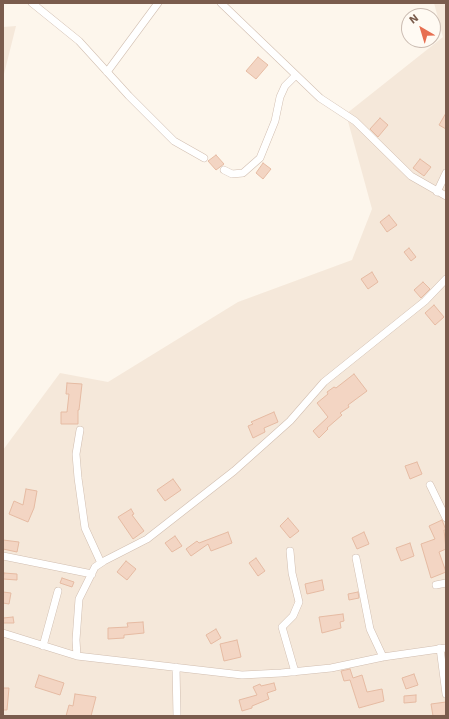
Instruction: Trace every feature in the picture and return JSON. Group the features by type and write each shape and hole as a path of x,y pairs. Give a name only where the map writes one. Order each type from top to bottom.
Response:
{"street":[{"path":"32,3 79,41 106,72 174,141 204,158"},
{"path":"106,72 158,3"},
{"path":"221,3 320,98 355,121 411,176 446,196"},
{"path":"224,170 232,174 243,173 260,158 275,121 280,97 285,86 296,75"},
{"path":"437,192 446,173"},
{"path":"77,656 76,640 80,599 95,567 147,539 234,471 290,421 324,382 425,301 446,279"},
{"path":"80,430 76,454 84,523 101,563"},
{"path":"430,485 446,518"},
{"path":"290,551 292,573 299,602 293,616 282,627 295,672"},
{"path":"3,556 92,574"},
{"path":"356,558 370,629 383,657"},
{"path":"436,585 446,583"},
{"path":"43,646 58,591"},
{"path":"3,633 77,656 242,675 331,668 383,657 443,648 446,694"},
{"path":"176,668 177,716"}],"shaded area":[{"path":"434,3 446,3 446,716 3,716 3,450 60,373 108,382 238,302 352,260 372,209 346,114 429,48 441,48 441,39 443,37 441,29 441,8 435,8"},
{"path":"16,26 3,78 3,27"}],"building":[{"path":"258,57 268,65 256,79 246,71"},
{"path":"446,113 446,129 439,125"},
{"path":"380,118 388,125 378,137 370,129"},
{"path":"216,155 224,164 216,170 208,161"},
{"path":"420,159 431,167 424,176 413,168"},
{"path":"263,163 271,169 263,179 256,173"},
{"path":"389,215 397,225 387,232 380,222"},
{"path":"409,248 416,257 411,261 404,252"},
{"path":"372,272 378,282 368,289 361,279"},
{"path":"423,282 430,289 421,298 414,290"},
{"path":"434,305 444,317 435,325 425,313"},
{"path":"354,374 367,391 348,405 349,407 340,413 342,415 327,428 328,429 319,438 313,431 328,417 317,403 328,394 327,392 334,387 336,388"},
{"path":"67,383 82,384 78,410 78,424 61,424 61,412 67,412 69,394 66,394"},
{"path":"274,412 278,422 264,428 265,432 253,438 248,426 253,424 251,422"},
{"path":"417,462 422,474 410,479 405,466"},
{"path":"173,479 181,490 165,501 157,490"},
{"path":"26,489 37,491 34,508 28,522 9,514 14,501 23,505"},
{"path":"131,509 134,514 132,515 144,531 133,539 118,517"},
{"path":"288,518 299,531 290,538 280,526"},
{"path":"442,520 446,530 444,530 446,549 439,552 446,572 431,578 421,544 435,539 429,526"},
{"path":"228,532 232,543 211,551 208,544 191,556 186,549 197,541 199,543"},
{"path":"364,532 369,544 357,549 352,538"},
{"path":"175,536 182,546 172,552 165,543"},
{"path":"3,540 19,542 17,552 3,549"},
{"path":"410,543 414,556 401,561 396,548"},
{"path":"256,558 265,571 258,576 249,563"},
{"path":"126,561 136,569 127,580 117,572"},
{"path":"4,573 17,574 17,580 3,579"},
{"path":"62,578 74,582 72,587 60,583"},
{"path":"322,580 324,590 307,594 305,584"},
{"path":"3,592 11,593 9,604 3,603"},
{"path":"358,592 359,598 349,600 348,594"},
{"path":"343,614 344,621 340,622 341,628 322,633 319,617"},
{"path":"13,617 14,623 3,623 3,618"},
{"path":"143,622 144,633 124,635 124,638 108,639 108,628 128,627 127,623"},
{"path":"216,629 221,638 211,644 206,635"},
{"path":"237,640 241,657 224,661 220,644"},
{"path":"350,669 353,678 362,675 367,692 382,689 384,701 359,708 350,680 344,681 341,671"},
{"path":"414,674 418,685 406,689 402,678"},
{"path":"39,675 64,683 60,695 35,687"},
{"path":"274,683 276,690 267,693 269,699 252,706 252,708 242,711 239,700 257,695 253,687 260,684 261,686"},
{"path":"3,688 9,688 7,710 3,710"},
{"path":"75,694 96,697 91,716 66,716 69,705 73,706"},
{"path":"416,695 416,702 404,703 404,696"},
{"path":"446,702 446,715 433,716 431,704"}]}
